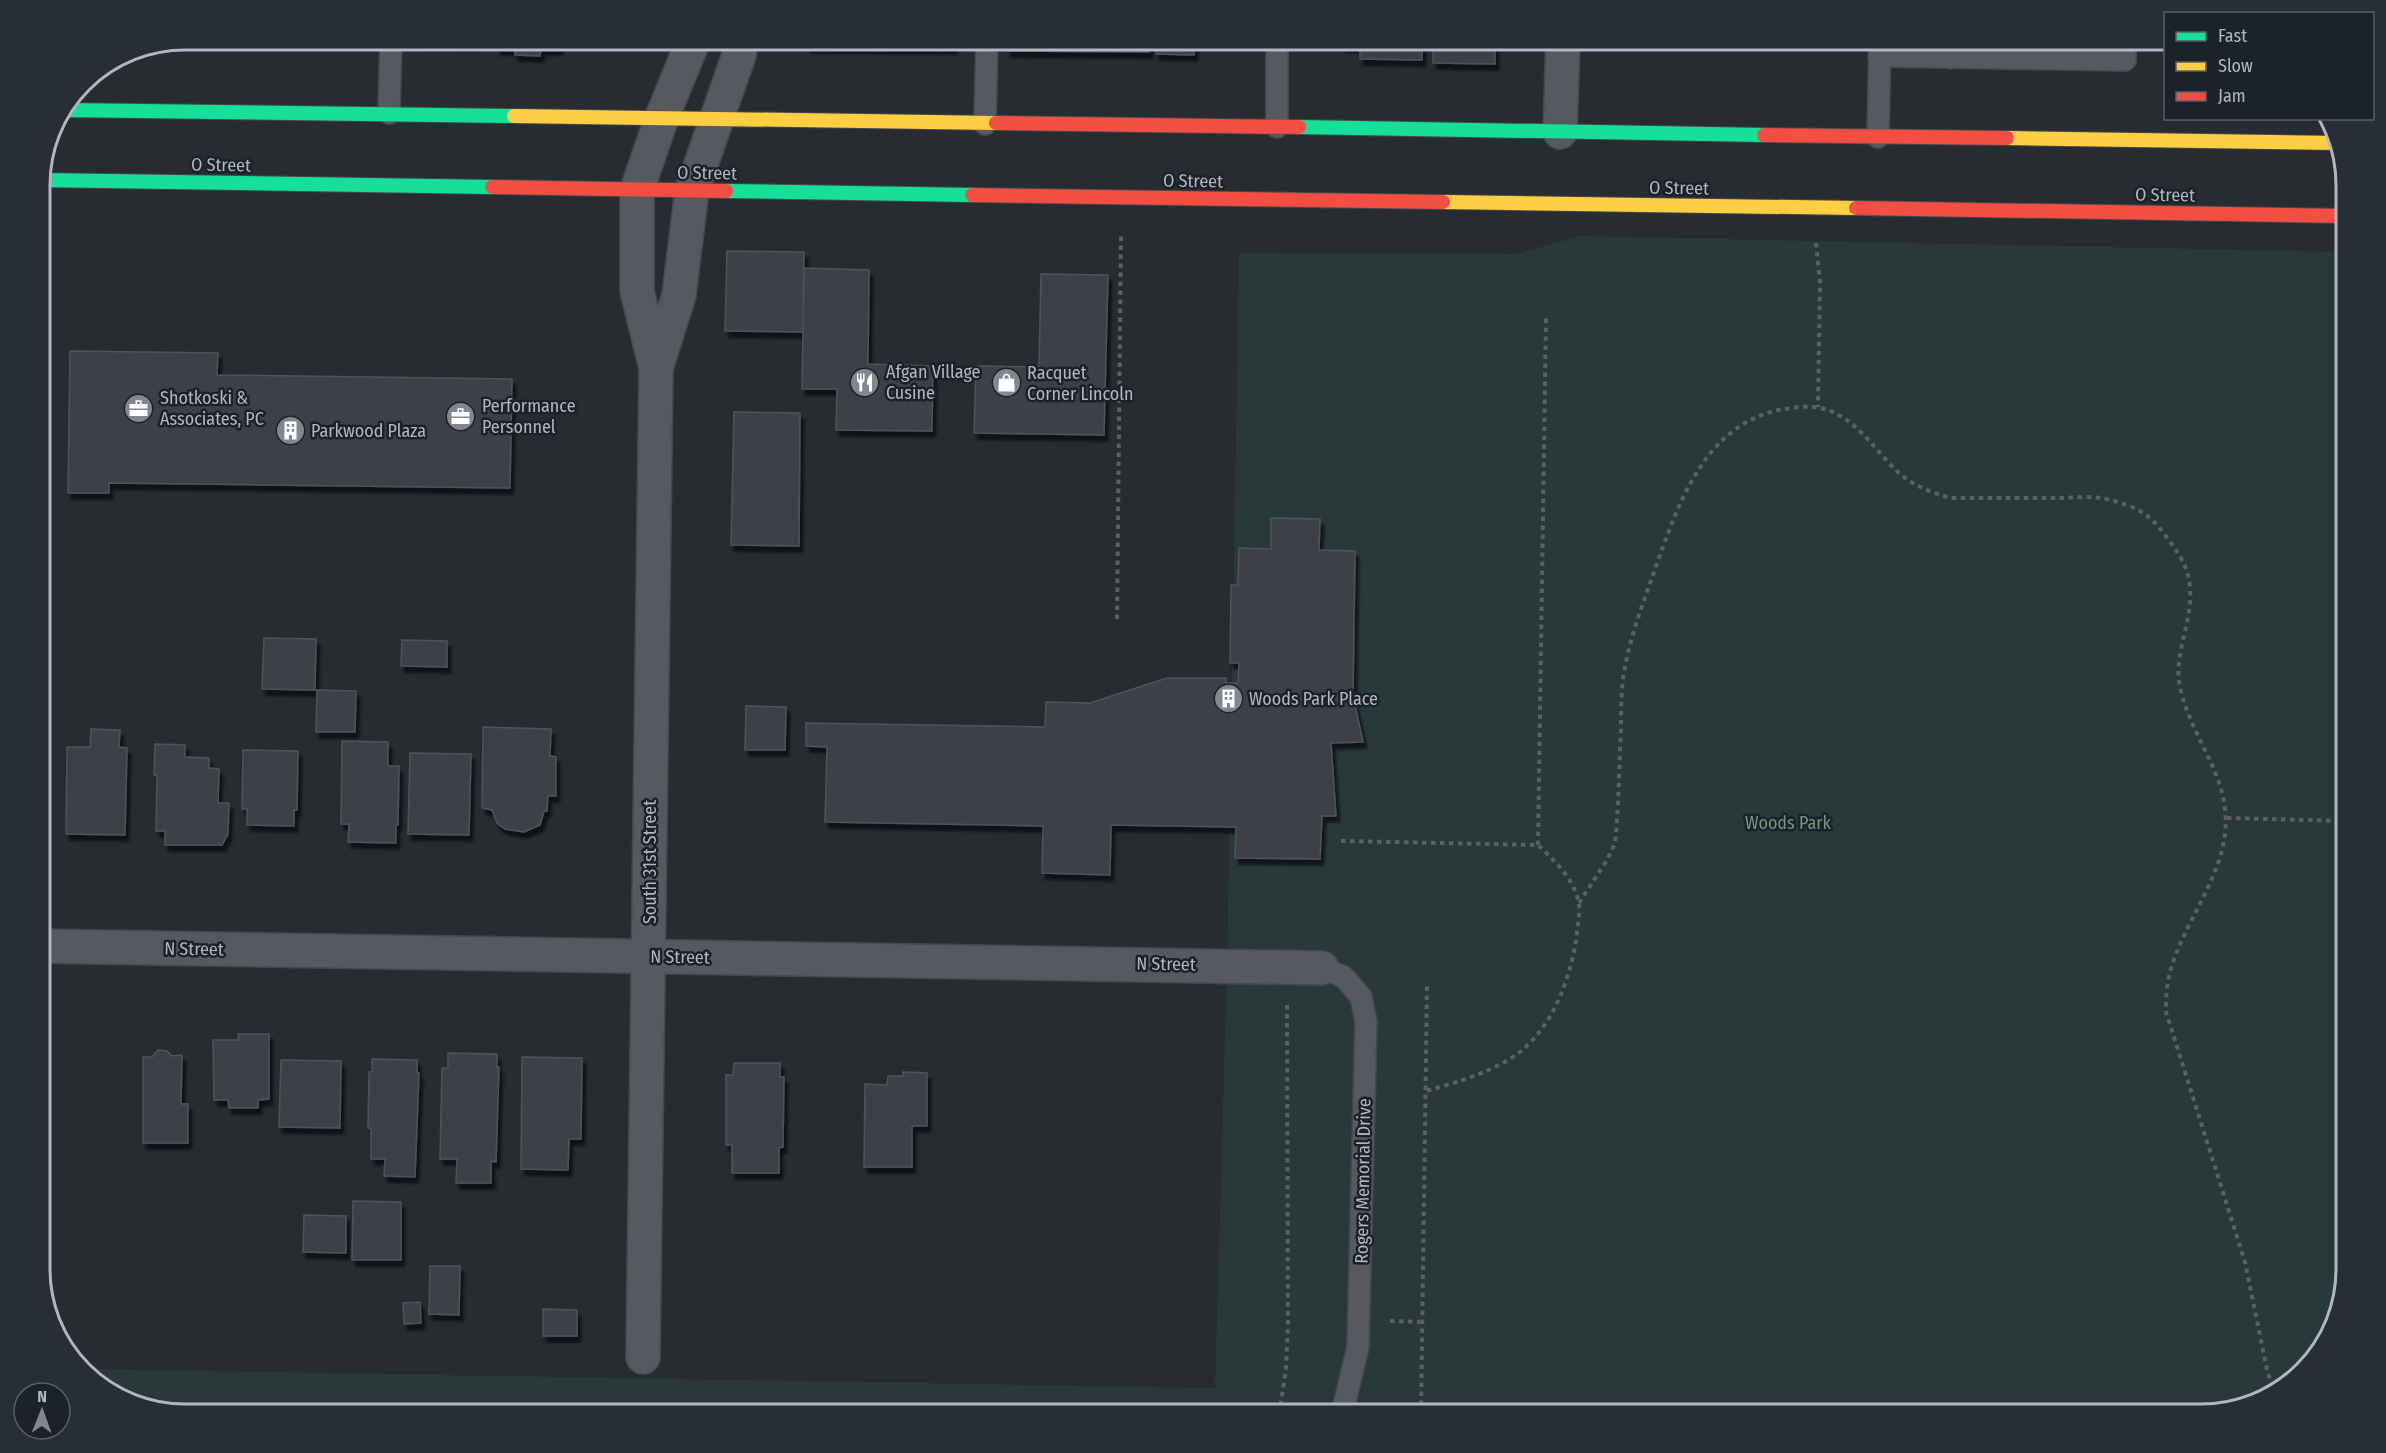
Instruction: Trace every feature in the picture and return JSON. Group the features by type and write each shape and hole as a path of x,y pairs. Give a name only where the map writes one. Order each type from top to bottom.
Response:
{"main road":[{"path":"72,110 662,117 2330,144"},
{"name":"O Street","path":"50,180 2336,216"}],"street":[{"name":"South 31st Street","path":"643,1356 656,368 637,291 637,190 662,117 689,50"},
{"name":"South 31st Street","path":"656,368 679,295 692,190 740,50"},
{"path":"1560,132 1563,50"},
{"name":"N Street","path":"50,946 1322,968"}],"lane":[{"path":"389,113 391,50"},
{"path":"985,124 987,50"},
{"path":"1277,50 1277,128"},
{"path":"1878,137 1880,50"},
{"path":"2045,50 2125,60 2125,50"},
{"name":"Rogers Memorial Drive","path":"1322,968 1344,977 1361,997 1366,1022 1358,1347 1344,1404"}],"path":[{"path":"1117,619 1121,234"},
{"path":"1815,236 1820,282 1818,407"},
{"path":"1538,845 1546,317"},
{"path":"1579,903 1607,860 1615,843 1622,683 1627,654 1668,534 1686,492 1700,466 1720,443 1734,432 1762,415 1795,407 1818,407 1847,419 1900,474 1928,492 1951,498 2101,498 2141,512 2158,525 2187,570 2190,605 2180,659 2180,684 2184,702 2223,794 2226,818 2217,866 2176,958 2167,988 2166,1012 2245,1262 2272,1384"},
{"path":"2226,818 2336,820"},
{"path":"1341,841 1538,845 1564,870 1579,903 1578,924 1567,981 1547,1022 1528,1044 1509,1060 1461,1081 1426,1091"},
{"path":"1281,1404 1286,1370 1287,1327 1287,966"},
{"path":"1421,1404 1426,986"},
{"path":"1380,1321 1421,1322"}],"green space":[{"name":"Woods Park","path":"1579,236 2336,252 2336,1268 2332,1303 2326,1320 2309,1351 2284,1376 2253,1393 2236,1399 2201,1404 185,1404 150,1399 133,1393 102,1376 95,1369 1215,1388 1227,965 1239,253 1517,254"}],"building":[{"path":"515,50 541,50 540,56 515,55"},
{"path":"1149,50 1149,52 1007,51"},
{"path":"1156,50 1194,50 1194,55 1156,54"},
{"path":"1360,50 1422,50 1422,60 1360,59"},
{"path":"1433,50 1495,50 1495,64 1433,63"},
{"path":"727,251 804,252 803,332 725,331"},
{"path":"804,268 869,270 868,364 933,366 932,431 836,430 837,389 802,389"},
{"path":"1041,274 1108,275 1104,435 974,433 976,366 1039,367"},
{"name":"Parkwood Plaza","path":"70,351 218,353 217,375 512,379 510,488 109,483 109,493 68,493"},
{"path":"734,412 800,413 799,546 731,545"},
{"name":"Woods Park Place","path":"1271,518 1320,519 1319,550 1355,551 1353,696 1363,742 1331,743 1336,816 1322,816 1320,859 1235,858 1236,827 1111,825 1110,875 1042,873 1043,826 825,822 827,747 806,746 806,723 1045,727 1046,702 1090,703 1167,678 1226,678 1226,683 1238,683 1239,663 1230,663 1231,585 1238,585 1239,548 1271,549"},
{"path":"264,638 316,639 315,690 262,689"},
{"path":"402,640 447,641 447,667 401,666"},
{"path":"317,690 356,691 355,732 316,732"},
{"path":"746,706 786,707 785,750 745,750"},
{"path":"483,727 551,729 550,756 556,757 556,796 548,796 547,811 544,811 540,825 524,832 505,829 497,823 492,810 482,808"},
{"path":"91,729 120,730 119,747 127,748 125,835 66,834 67,747 90,747"},
{"path":"342,741 388,742 388,766 399,766 396,843 348,842 349,824 341,824"},
{"path":"155,744 185,745 185,757 209,758 209,768 219,769 218,803 229,803 228,834 222,845 165,845 165,831 156,831"},
{"path":"243,750 298,751 297,810 294,810 294,826 247,825 247,809 242,809"},
{"path":"410,753 471,754 469,835 408,834"},
{"path":"238,1034 269,1034 269,1099 258,1100 258,1108 229,1108 228,1100 214,1100 213,1040 239,1040"},
{"path":"158,1050 167,1051 172,1056 182,1055 181,1104 188,1104 188,1143 143,1143 143,1057 152,1057"},
{"path":"448,1053 497,1054 497,1067 499,1067 496,1162 491,1161 491,1183 456,1183 457,1159 440,1159 442,1068 448,1068"},
{"path":"522,1057 582,1058 581,1139 569,1139 568,1170 521,1169"},
{"path":"372,1059 417,1060 417,1073 419,1073 415,1177 384,1176 385,1159 371,1159 371,1128 368,1128 369,1072 372,1072"},
{"path":"281,1060 341,1061 340,1128 279,1127"},
{"path":"734,1063 780,1063 780,1077 784,1077 783,1147 779,1148 779,1173 732,1173 732,1145 726,1145 726,1075 733,1075"},
{"path":"903,1072 927,1073 927,1126 912,1126 912,1167 864,1167 865,1084 887,1085 888,1076 903,1076"},
{"path":"353,1201 401,1202 401,1260 352,1260"},
{"path":"304,1215 346,1216 346,1253 303,1252"},
{"path":"430,1266 460,1266 459,1315 429,1314"},
{"path":"420,1302 421,1323 404,1324 403,1303"},
{"path":"543,1309 577,1310 577,1336 543,1336"}],"traffic: fast":[{"path":"72,110 514,116"},
{"path":"1299,127 1764,135"},
{"path":"50,180 492,187"},
{"path":"726,191 972,195"}],"traffic: slow":[{"path":"514,116 996,123"},
{"path":"2007,138 2330,143"},
{"path":"1443,202 1856,208"}],"traffic: jam":[{"path":"996,123 1299,127"},
{"path":"1764,135 2007,138"},
{"path":"492,187 726,191"},
{"path":"972,195 1443,202"},
{"path":"1856,208 2336,216"}],"place":[{"name":"Afgan Village Cusine","path":"865,382"},
{"name":"Racquet Corner Lincoln","path":"1006,383"},
{"name":"Shotkoski & Associates, PC","path":"139,408"},
{"name":"Performance Personnel","path":"461,416"},
{"name":"Parkwood Plaza","path":"290,431"},
{"name":"Woods Park Place","path":"1228,699"}]}
